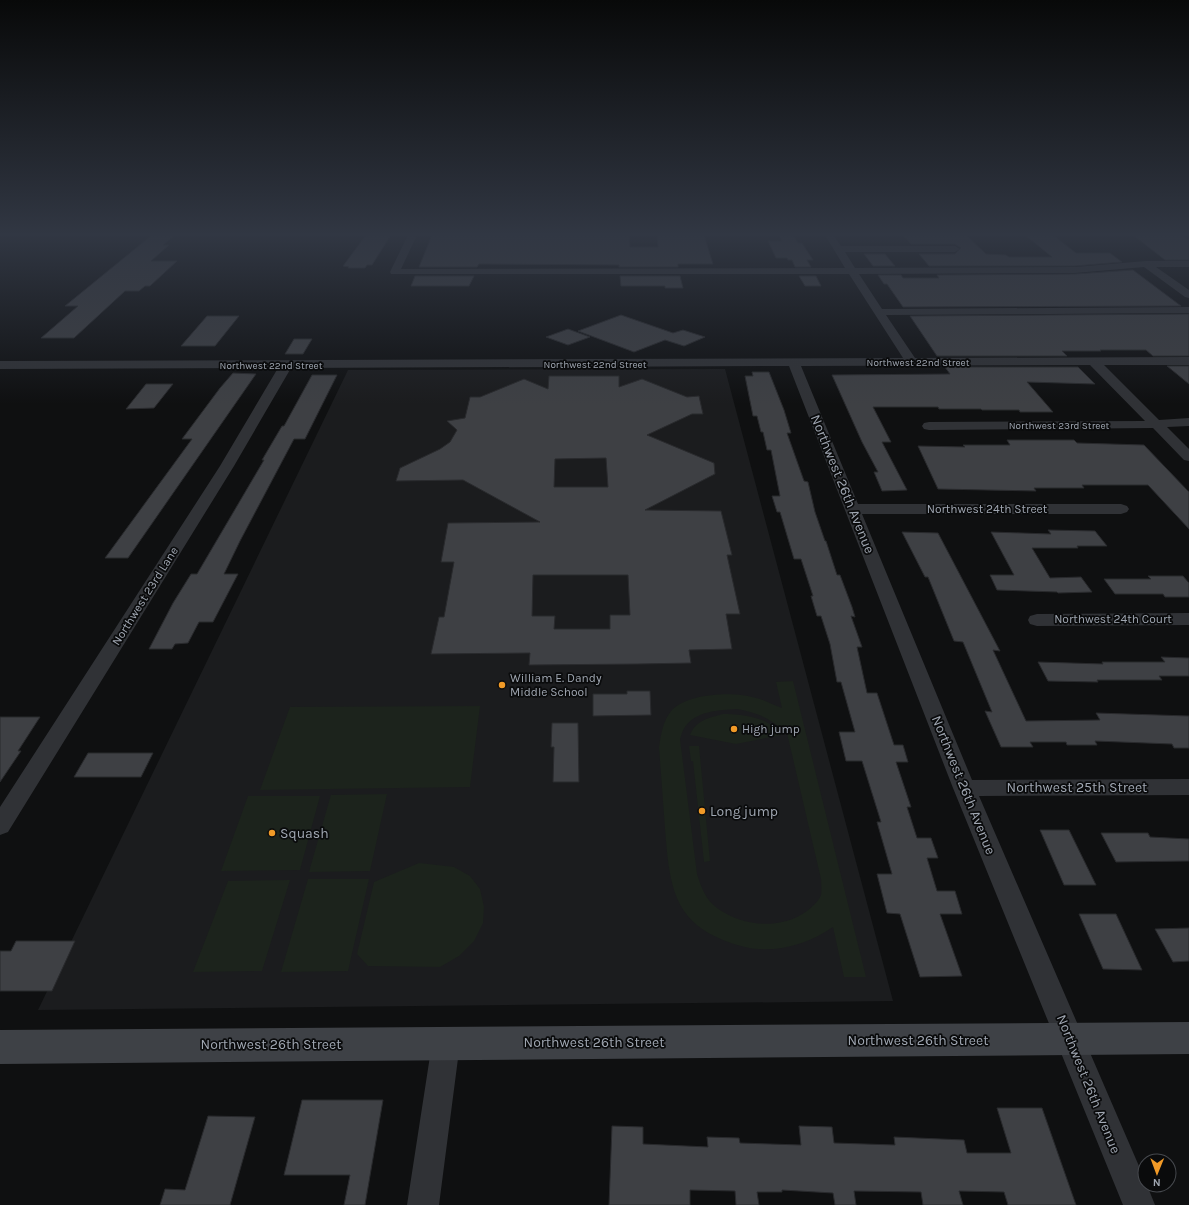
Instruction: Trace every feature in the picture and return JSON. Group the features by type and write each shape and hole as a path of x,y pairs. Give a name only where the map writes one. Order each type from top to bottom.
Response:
{"street":[{"path":"864,291 911,362"},
{"path":"878,312 1189,310"},
{"name":"Northwest 22nd Street","path":"0,365 1189,361"},
{"path":"1094,362 1189,457"},
{"name":"Northwest 26th Avenue","path":"794,363 854,509 964,788 1139,1205"},
{"name":"Northwest 23rd Lane","path":"0,826 227,466 286,365"},
{"name":"Northwest 23rd Street","path":"929,426 1141,425 1189,422"},
{"name":"Northwest 24th Street","path":"854,509 1121,509"},
{"name":"Northwest 24th Court","path":"1037,620 1189,619"},
{"name":"Northwest 25th Street","path":"964,788 1189,787"},
{"name":"Northwest 26th Street","path":"0,1046 1071,1040 1189,1038"},
{"path":"423,1205 446,1043"}],"shaded area":[{"name":"William E. Dandy Middle School","path":"725,369 893,1001 38,1010 348,370"},
{"path":"793,681 866,977 844,977 833,927 812,939 789,947 777,949 753,949 719,938 702,928 689,917 680,904 674,888 667,851 659,747 666,718 679,704 700,697 712,695 724,694 747,696 763,700 782,708 776,682","holes":["737,709 764,717 787,733 821,879 821,895 813,906 797,917 774,923 762,924 738,919 717,908 704,893 697,874 680,739 684,729 690,722 708,712"]},
{"path":"480,706 470,787 260,790 290,707"},
{"name":"High jump","path":"723,714 747,716 763,720 776,729 781,735 736,744 690,735 699,723 708,718"},
{"name":"Long jump","path":"689,746 699,746 710,861 704,862 693,761 691,761"},
{"path":"387,794 370,871 309,872 331,795"},
{"name":"Squash","path":"248,796 320,796 300,870 221,871"},
{"path":"419,863 454,867 470,876 480,889 484,907 483,923 474,941 459,956 440,967 368,966 357,954 374,882"},
{"path":"308,879 369,879 348,971 281,972"},
{"path":"290,880 262,971 193,972 228,881"}],"building":[{"path":"83,291 125,291 74,338 41,338 78,306 65,306"},
{"path":"892,291 1161,291 1181,306 903,307"},
{"path":"1189,314 1189,356 1153,356 1146,350 1100,350 1101,351 1062,351 1067,356 937,356 910,316"},
{"path":"621,315 673,333 683,330 705,337 684,346 665,340 634,352 578,331"},
{"path":"207,316 239,316 215,346 181,346"},
{"path":"568,329 590,337 568,345 546,337"},
{"path":"294,339 312,339 303,354 285,354"},
{"path":"1167,366 1189,366 1189,384"},
{"path":"945,367 1078,367 1095,384 1027,382 1053,412 939,409 938,407 873,407 891,442 882,442 907,490 882,491 874,472 878,472 862,442 832,375 950,374"},
{"path":"752,372 769,372 784,410 791,433 787,433 804,481 808,482 815,512 825,541 837,575 840,575 855,617 851,616 862,647 857,647 867,693 877,693 894,745 903,745 908,762 896,762 911,807 907,807 917,838 931,838 938,858 927,858 937,891 955,891 962,914 940,914 962,976 920,977 900,914 887,913 877,874 892,874 877,822 881,822 862,761 846,761 839,732 855,732 841,682 837,682 830,644 821,616 817,616 811,596 813,596 801,559 794,559 780,512 777,512 772,496 780,496 771,450 767,450 763,432 761,432 757,416 753,416 745,376 753,376"},
{"path":"233,373 256,374 128,558 105,558 192,439 182,439"},
{"path":"312,375 337,375 305,439 294,439 240,541 224,574 238,574 213,622 199,622 188,643 175,644 172,649 149,649 173,603 191,574 197,574 264,460 262,460 282,426 284,426"},
{"path":"549,376 619,376 619,387 642,379 687,397 699,396 703,414 692,414 647,435 714,463 715,474 645,510 721,511 732,555 727,555 740,614 726,614 732,649 689,650 691,663 638,664 529,665 530,653 431,654 439,617 444,617 454,562 441,562 448,523 540,522 463,480 396,481 400,468 440,449 450,442 457,430 447,421 465,418 470,397 480,397 524,379 548,389","holes":["606,458 608,487 554,487 555,459","533,575 628,575 630,615 610,615 610,629 554,629 555,616 532,616"]},
{"path":"146,384 173,384 154,408 126,409"},
{"path":"1007,440 1074,440 1077,443 1144,445 1189,492 1189,529 1148,485 1082,485 1084,488 1034,488 1036,491 938,489 918,446 965,447 963,445 1010,445"},
{"path":"1048,530 1095,531 1107,546 1077,546 1078,548 1032,548 1050,578 1081,577 1092,592 1058,593 997,590 990,575 1014,575 991,532 1051,534"},
{"path":"902,532 938,533 1000,651 993,650 1026,721 1100,720 1096,713 1189,716 1189,748 1174,748 1172,744 1095,741 1097,745 1067,745 1066,742 1030,742 1033,747 1001,747 985,711 992,712 963,642 954,641 928,577 925,577"},
{"path":"1148,576 1183,576 1189,583 1189,597 1165,597 1163,594 1115,594 1104,579 1151,579"},
{"path":"1161,657 1189,658 1189,676 1159,676 1162,680 1097,680 1098,682 1048,681 1038,662 1103,664 1102,662 1165,662"},
{"path":"627,691 650,691 651,715 593,716 593,694 627,694"},
{"path":"0,717 40,717 18,751 21,751 0,782"},
{"path":"552,723 578,723 579,782 553,782 554,747 551,747"},
{"path":"88,753 153,753 141,777 74,777"},
{"path":"1040,830 1069,830 1096,885 1064,885"},
{"path":"1101,833 1148,833 1150,837 1189,839 1189,861 1116,862"},
{"path":"1079,914 1116,914 1142,970 1103,969"},
{"path":"1189,928 1189,961 1173,962 1155,929"},
{"path":"16,941 75,941 52,991 0,991 0,951 11,951"},
{"path":"302,1100 383,1100 365,1205 344,1205 350,1175 284,1175"},
{"path":"997,1108 1042,1108 1076,1205 1008,1205 1004,1192 959,1191 963,1205 923,1205 921,1192 854,1191 856,1205 835,1205 833,1193 782,1190 782,1192 757,1192 759,1205 736,1205 735,1191 690,1190 690,1205 609,1205 612,1126 643,1127 643,1144 708,1147 707,1137 739,1138 740,1143 801,1145 799,1126 832,1127 834,1143 895,1145 894,1137 964,1140 967,1153 1011,1153"},
{"path":"208,1116 255,1117 230,1205 160,1205 165,1189 185,1190"}],"place":[{"name":"William E. Dandy Middle School","path":"502,685"},
{"name":"High jump","path":"734,729"},
{"name":"Long jump","path":"702,811"},
{"name":"Squash","path":"272,833"}]}
